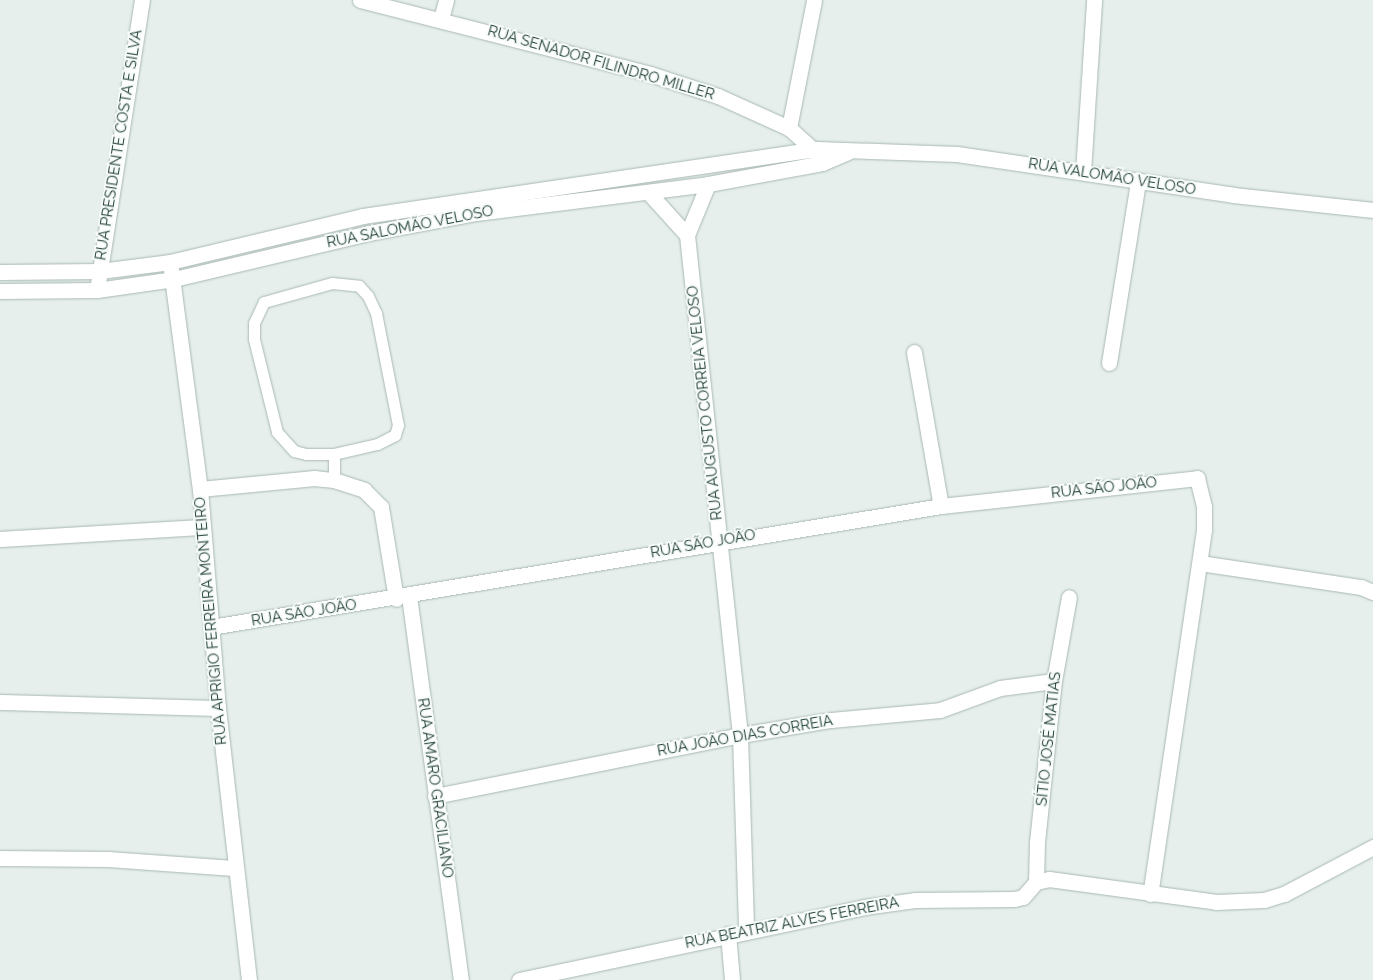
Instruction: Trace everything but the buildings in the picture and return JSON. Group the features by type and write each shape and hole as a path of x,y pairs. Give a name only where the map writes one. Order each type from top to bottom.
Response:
{"street":[{"name":"RUA PRESIDENTE COSTA E SILVA","path":"97,290 142,0"},
{"name":"RUA SENADOR FILINDRO MILLER","path":"360,0 441,19 650,74 718,96 789,128 819,156"},
{"path":"441,19 446,0"},
{"path":"789,128 814,0"},
{"path":"1083,172 1094,0"},
{"name":"RUA VALOMÃO VELOSO","path":"819,156 851,151 957,154 1233,195 1373,210"},
{"name":"RUA SALOMÃO VELOSO","path":"0,272 100,271 170,262 363,216 819,156"},
{"name":"RUA SALOMÃO VELOSO","path":"0,291 97,290 174,279 352,237 476,213 708,184 819,156"},
{"path":"1109,362 1138,180"},
{"name":"RUA AUGUSTO CORREIA VELOSO","path":"708,184 687,235 740,734 746,931"},
{"path":"648,192 687,235"},
{"name":"RUA APRIGIO FERREIRA MONTEIRO","path":"170,262 174,279 200,489 218,708 234,868 249,980"},
{"path":"914,352 941,506"},
{"path":"200,489 314,478 334,480"},
{"name":"RUA SÃO JOÃO","path":"211,627 403,598 720,540 941,506 1197,478 1204,507 1200,563"},
{"name":"RUA AMARO GRACILIANO","path":"334,480 364,490 381,507 403,598 435,796 461,980"},
{"path":"0,539 202,527"},
{"path":"1150,894 1200,563 1361,587 1373,592"},
{"name":"SÍTIO JOSÉ MATIAS","path":"1036,882 1037,842 1054,681 1069,597"},
{"name":"RUA JOÃO DIAS CORREIA","path":"435,796 740,734 831,720 940,710 1000,688 1054,681"},
{"path":"0,702 218,708"},
{"path":"1036,882 1049,879 1216,902 1264,900 1299,887 1373,846"},
{"path":"0,858 108,859 234,868"},
{"name":"RUA BEATRIZ ALVES FERREIRA","path":"519,980 728,934 864,907 915,900 1023,898 1036,882"},
{"path":"728,934 732,980"}],"lane":[{"path":"332,283 350,283 359,286 368,296 376,313 398,425 395,434 377,444 334,454 294,451 277,432 254,339 254,323 264,302 278,296 332,283"},
{"path":"334,454 334,480"}]}
